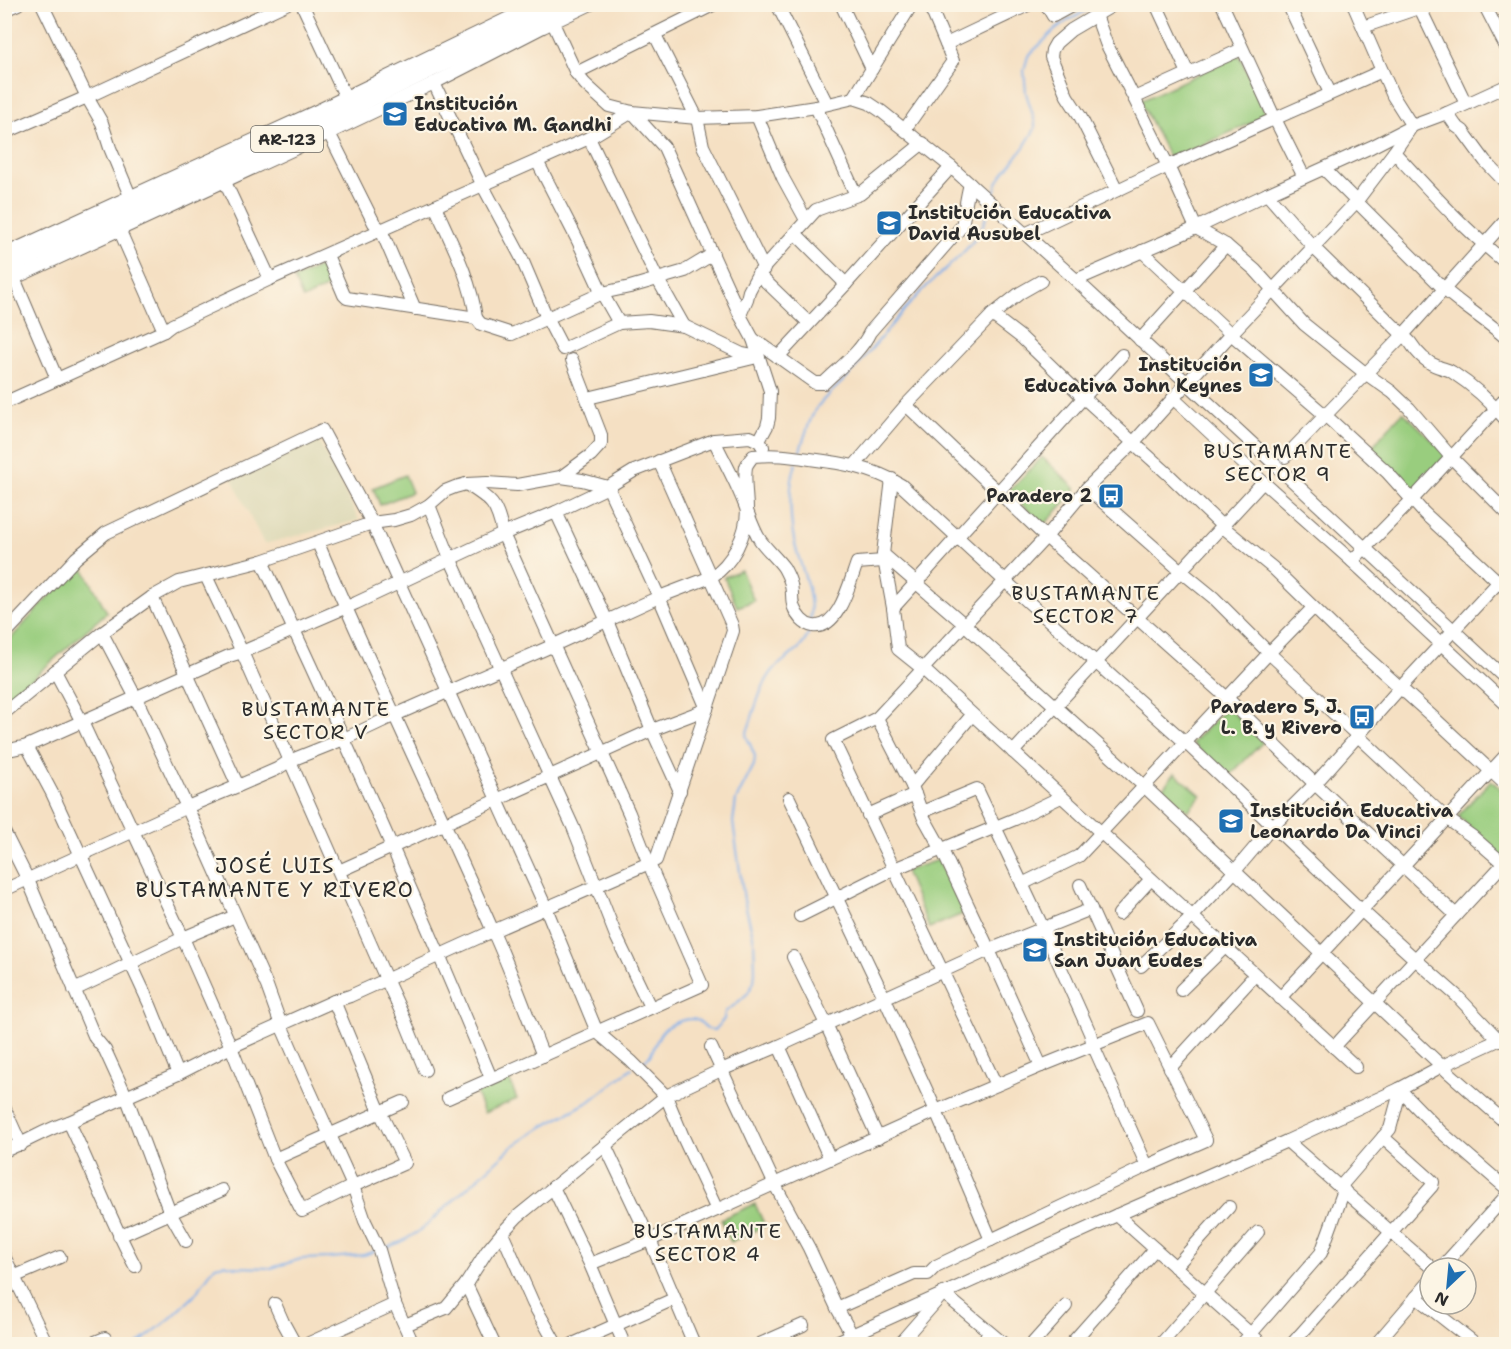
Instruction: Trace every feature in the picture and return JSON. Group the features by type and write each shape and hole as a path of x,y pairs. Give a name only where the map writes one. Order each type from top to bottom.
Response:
{"main road":[{"name":"AR-123","path":"4,256 346,98 541,12 566,4"},
{"name":"AR-123","path":"8,277 541,12"}],"street":[{"path":"4,10 18,4"},
{"path":"42,4 102,123 131,198"},
{"path":"4,133 286,4"},
{"path":"302,4 346,98"},
{"path":"57,379 8,277 225,182 434,83 541,12 591,4"},
{"path":"576,73 715,4"},
{"path":"777,4 856,195"},
{"path":"841,4 872,69"},
{"path":"905,129 953,61 929,4"},
{"path":"946,44 1030,4"},
{"path":"1046,4 1053,16 1075,4"},
{"path":"1115,4 1071,30 1056,43 1051,57 1067,96 1080,116 1117,190"},
{"path":"1156,4 1188,74"},
{"path":"1222,4 1304,177"},
{"path":"1288,4 1330,93"},
{"path":"1353,4 1393,96 1412,126"},
{"path":"1484,4 1506,47"},
{"path":"1363,27 1422,6 1466,104"},
{"path":"854,98 908,7"},
{"path":"541,12 576,73 609,106 632,112 698,118 757,116 821,106 854,98 869,103 923,143 970,184 1506,679"},
{"path":"1096,15 1106,43 1168,166 1196,228 1226,245 1255,270 1304,324 1392,392 1409,408 1451,457 1506,512"},
{"path":"655,35 698,118 703,146 761,272 809,323"},
{"path":"1134,98 1242,49"},
{"path":"1025,234 1168,166 1382,71"},
{"path":"434,83 483,186 521,256 564,349 619,323 649,321 684,326 742,354 758,357"},
{"path":"1076,280 1196,228 1412,126 1506,86"},
{"path":"4,403 164,332 172,325 270,279 589,138 632,112"},
{"path":"632,112 664,147 753,339 770,390 769,418 759,441"},
{"path":"1447,113 1485,161 1506,183"},
{"path":"757,116 783,178 806,220"},
{"path":"996,1085 833,740 877,718 1046,537 1087,488 1133,443 1231,334 1356,202 1412,126"},
{"path":"329,133 374,223 381,230 415,309"},
{"path":"589,138 657,278 684,326"},
{"path":"740,315 749,291 761,272 816,210 856,195 876,182 923,143"},
{"path":"1394,152 1437,199 1506,263"},
{"path":"537,161 619,323"},
{"path":"778,357 951,167"},
{"path":"1324,169 1444,289 1506,338"},
{"path":"225,182 270,279"},
{"path":"753,339 815,383 824,383 854,355 866,341 870,332 962,226 970,184"},
{"path":"1267,194 1313,247 1410,342 1421,356 1428,362 1449,370 1466,382 1496,408 1506,420"},
{"path":"435,206 466,279 474,301 476,318"},
{"path":"1285,457 1403,335 1506,220"},
{"path":"119,229 164,332"},
{"path":"795,233 846,284"},
{"path":"1140,340 1226,245"},
{"path":"1141,966 1234,872 1273,826 1315,784 1400,688 1504,582 1442,531 1387,472 1231,334 1142,251"},
{"path":"327,255 347,298 476,318 482,324 512,334 602,292 630,287 685,271 713,254"},
{"path":"854,466 906,405 992,315 1041,280"},
{"path":"992,315 1022,338 1223,527 1273,568 1313,608 1506,785"},
{"path":"893,608 1122,356"},
{"path":"588,398 758,357"},
{"path":"561,477 591,455 601,444 601,435 572,360"},
{"path":"1173,398 1506,704"},
{"path":"1352,561 1412,501 1506,398"},
{"path":"906,405 1046,537 1227,698 1315,784 1456,915"},
{"path":"4,634 76,558 106,533 322,430 372,523 546,908 597,1032 631,1061 666,1096 717,1210"},
{"path":"4,751 27,746 229,656 399,584 450,558 556,512 608,487 634,471 659,461 714,440 750,436 775,454"},
{"path":"714,440 760,540 782,565 789,578 792,601 803,621 809,625 820,626 832,620 845,596 857,563 883,557"},
{"path":"4,890 659,597 711,577 733,555 743,535 747,513 746,466 753,456 775,454 854,466 892,479 1186,743 1361,910 1503,1038 1442,1066 1400,1091 1117,1215 832,1344"},
{"path":"4,1151 178,1074 231,1047 334,1001 656,861 733,632 732,625 659,461"},
{"path":"4,713 102,633 152,597 179,582 262,561 372,523 411,515 429,505 445,491 466,484 517,485 561,477 608,487"},
{"path":"892,479 883,557 898,649 923,669 1356,1067"},
{"path":"1013,752 1263,482"},
{"path":"448,1098 702,985 603,753 503,534 496,508 488,499 466,484"},
{"path":"608,487 659,597 707,710"},
{"path":"1087,488 1214,598 1269,653 1446,818 1505,862 1334,1047"},
{"path":"429,505 450,558 573,827 616,936 650,1007"},
{"path":"556,512 608,621 652,730 680,791"},
{"path":"318,543 493,931 543,1056"},
{"path":"883,557 964,624 1144,786 1442,1066 1506,1123"},
{"path":"262,561 440,955 491,1078"},
{"path":"206,576 242,652 425,1070"},
{"path":"152,597 238,786"},
{"path":"1022,884 1079,856 1313,608"},
{"path":"102,633 187,807 267,986 304,1080 353,1186 365,1221 384,1263 395,1304 413,1344"},
{"path":"55,671 82,722 183,938 231,1047 275,1159 302,1211 405,1163 380,1112 334,1001"},
{"path":"339,871 652,730 707,710"},
{"path":"868,815 913,790 972,715"},
{"path":"877,718 913,790 921,812 942,850 1041,1066"},
{"path":"27,746 81,855 150,1005 178,1074"},
{"path":"1280,998 1506,755"},
{"path":"921,812 977,789 1043,928 1147,1166"},
{"path":"800,916 894,869 995,828 1062,797"},
{"path":"789,798 884,997 991,1240"},
{"path":"4,832 28,880 96,1038 105,1050 126,1096 170,1213 186,1241"},
{"path":"1119,914 1151,879"},
{"path":"1080,885 1137,1011"},
{"path":"405,1325 446,1308 502,1233 518,1216 666,1096 989,950 1091,909"},
{"path":"74,990 235,916"},
{"path":"1181,990 1224,947"},
{"path":"793,957 878,1138"},
{"path":"1170,1068 1256,975"},
{"path":"590,1264 650,1240 996,1085 1148,1023 1206,1140 936,1266 928,1274 914,1274 837,1308"},
{"path":"779,1046 830,1159"},
{"path":"711,1047 774,1185 809,1248 852,1335"},
{"path":"1242,1344 1321,1253 1342,1188 1390,1129 1400,1091"},
{"path":"1400,1091 1440,1131 1506,1188"},
{"path":"275,1159 403,1102"},
{"path":"4,1107 21,1145"},
{"path":"69,1122 119,1236 135,1266"},
{"path":"1292,1344 1432,1186 1433,1182 1383,1137"},
{"path":"1287,1141 1418,1256"},
{"path":"605,1145 650,1240 694,1344"},
{"path":"553,1187 590,1264 624,1344"},
{"path":"119,1236 222,1190"},
{"path":"1452,1256 1505,1201"},
{"path":"1175,1267 1229,1207"},
{"path":"1117,1215 1262,1344"},
{"path":"1161,1344 1258,1232"},
{"path":"502,1233 533,1304 556,1344"},
{"path":"1071,1344 1155,1249"},
{"path":"4,1256 10,1278 47,1344"},
{"path":"10,1278 60,1257"},
{"path":"466,1284 494,1344"},
{"path":"943,1293 1004,1344"},
{"path":"899,1344 943,1293"},
{"path":"1376,1344 1418,1295"},
{"path":"1416,1297 1476,1344"},
{"path":"573,1344 674,1299"},
{"path":"275,1304 295,1344"},
{"path":"307,1344 395,1304"},
{"path":"1032,1344 1066,1306"},
{"path":"760,1344 803,1325"},
{"path":"981,1344 990,1333"},
{"path":"90,1344 105,1338"}],"shaded area":[{"path":"318,440 359,520 264,544 232,479"}],"green space":[{"path":"1239,55 1267,116 1170,159 1140,101"},
{"path":"325,264 334,284 303,299 294,279"},
{"path":"1403,412 1447,455 1412,492 1369,450"},
{"path":"1042,457 1075,488 1075,491 1043,524 1008,492"},
{"path":"405,475 412,492 380,505 373,488"},
{"path":"80,562 107,612 5,703 5,645"},
{"path":"741,570 754,601 737,607 724,577"},
{"path":"1227,707 1263,742 1228,777 1192,743"},
{"path":"1175,773 1201,795 1188,811 1162,789"},
{"path":"1491,780 1506,794 1506,852 1502,857 1458,816"},
{"path":"938,860 965,913 929,928 905,871"},
{"path":"509,1079 517,1099 484,1113 476,1093"},
{"path":"755,1204 765,1226 731,1242 721,1219"}],"waterway":[{"path":"992,198 998,181 1035,129 1026,93 1024,70 1028,56 1067,21 1099,4"},
{"path":"800,451 817,408 849,375 915,298 972,243 985,220 989,207"},
{"path":"796,464 791,484 791,520 811,603 810,621"},
{"path":"640,1064 651,1054 661,1033 675,1023 694,1019 707,1029 715,1030 724,1019 725,1012 748,993 754,982 754,940 744,900 733,822 736,800 754,765 755,756 746,735 765,682 776,667 800,647 809,630"},
{"path":"384,1248 401,1242 421,1230 513,1146 590,1101 632,1068"},
{"path":"138,1344 194,1296 215,1266 224,1264 236,1267 271,1268 301,1259 364,1255 375,1251"}],"place":[{"name":"Institución Educativa M. Gandhi","path":"395,114"},
{"name":"Institución Educativa David Ausubel","path":"889,223"},
{"name":"Institución Educativa John Keynes","path":"1261,375"},
{"name":"Paradero 2","path":"1111,496"},
{"name":"Paradero 5, J. L. B. y Rivero","path":"1362,717"},
{"name":"Institución Educativa Leonardo Da Vinci","path":"1231,821"},
{"name":"Institución Educativa San Juan Eudes","path":"1035,950"}],"district":[{"name":"BUSTAMANTE SECTOR 9","path":"1278,462"},
{"name":"BUSTAMANTE SECTOR 7","path":"1086,604"},
{"name":"BUSTAMANTE SECTOR V","path":"316,720"},
{"name":"JOSÉ LUIS BUSTAMANTE Y RIVERO","path":"275,878"},
{"name":"BUSTAMANTE SECTOR 4","path":"708,1242"}]}
